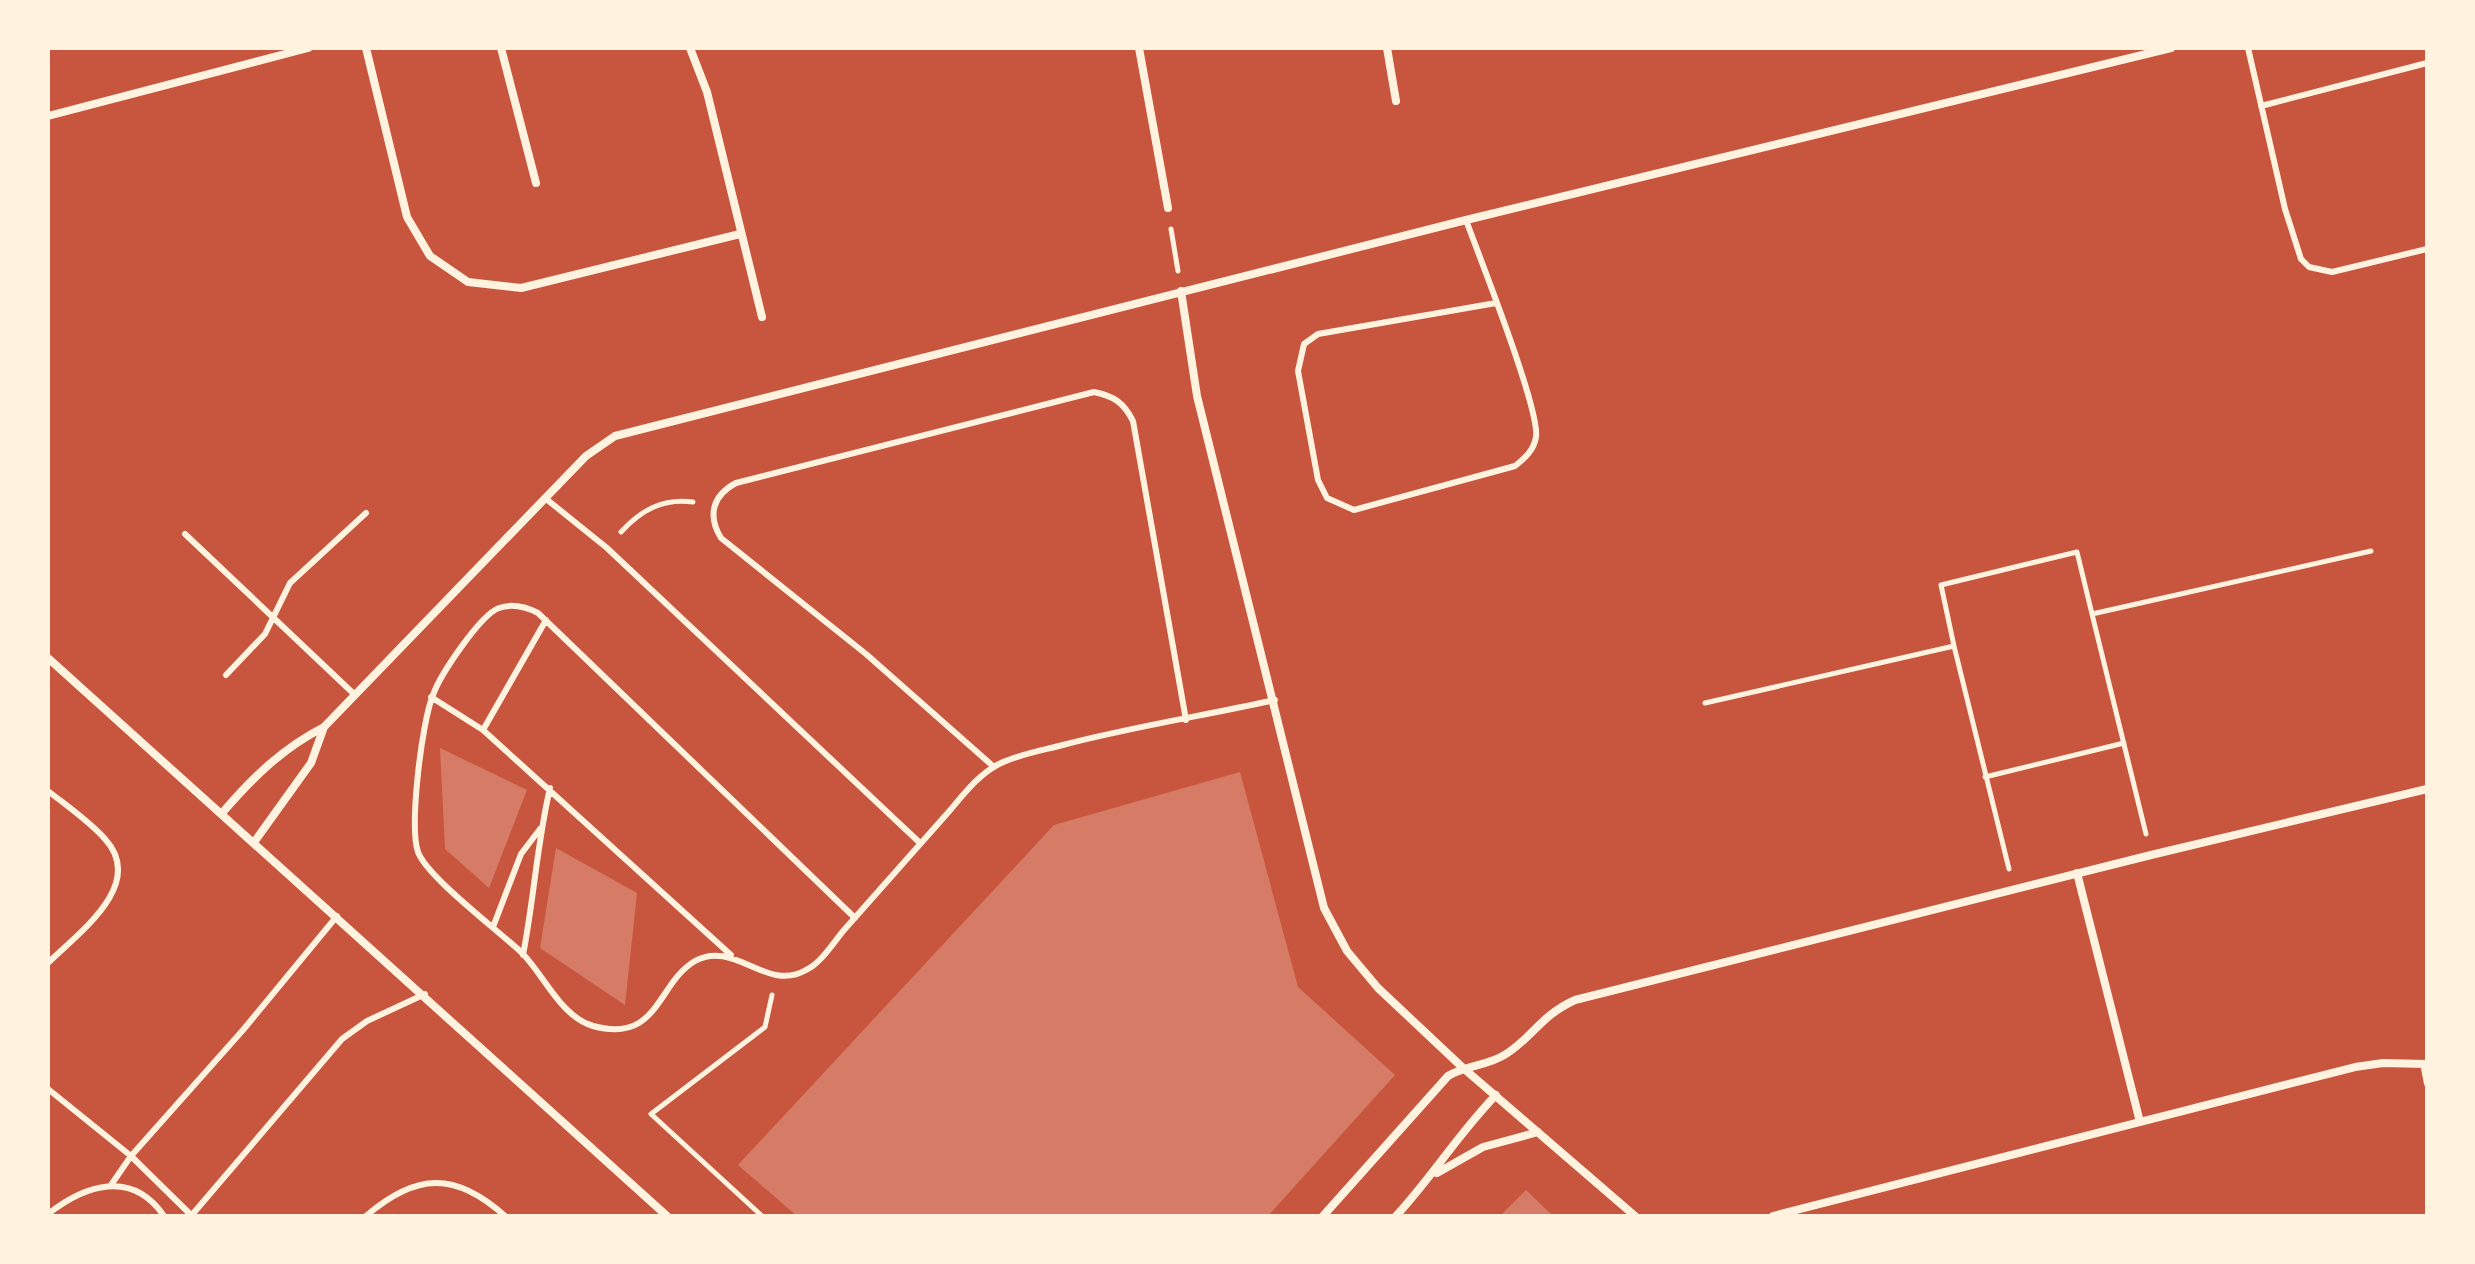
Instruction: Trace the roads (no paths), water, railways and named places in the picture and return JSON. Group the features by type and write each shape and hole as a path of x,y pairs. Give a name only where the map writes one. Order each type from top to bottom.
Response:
{"street":[{"path":"48,116 308,48"},
{"path":"366,48 407,217 430,256 468,282 521,288 740,234"},
{"path":"501,48 536,183"},
{"path":"690,48 707,92 762,317"},
{"path":"1139,48 1168,208"},
{"path":"1387,48 1396,101"},
{"path":"223,812 254,775 289,747 324,727 586,456 632,430 1466,220 2171,48"},
{"path":"1181,291 1197,396 1275,700 1324,908 1347,951 1378,988 1462,1067 1635,1216"},
{"path":"48,658 425,994 667,1216"},
{"path":"255,841 311,763 324,727"},
{"path":"1323,1216 1448,1076 1462,1067 1495,1061 1509,1053 1551,1011 1575,1000 2077,873 2427,789"},
{"path":"2077,873 2140,1122"},
{"path":"1773,1216 2355,1067 2383,1063 2425,1064"},
{"path":"1396,1216 1433,1176 1465,1128 1496,1095"},
{"path":"1433,1176 1483,1147 1538,1132"}],"lane":[{"path":"2248,48 2285,209 2301,259 2309,267 2332,272 2427,249"},
{"path":"2261,106 2427,63"},
{"path":"1466,220 1496,303 1536,423 1533,447 1526,458 1515,466 1354,510 1327,498 1318,480 1298,371 1304,344 1318,334 1496,303"},
{"path":"994,767 866,654 721,538 715,528 714,505 719,495 736,483 1094,392 1119,400 1133,421 1186,720"},
{"path":"545,498 607,548 920,843"},
{"path":"226,675 259,641 290,583 366,513"},
{"path":"185,534 354,694"},
{"path":"855,918 546,620 520,606 491,612 451,663 431,697 416,801 418,851 422,861 523,955 575,1018 588,1025 616,1029 650,1016 691,963 719,955 733,958 769,975 796,974 809,969 855,918 920,843 994,767 1094,736 1275,700"},
{"path":"483,730 546,620"},
{"path":"431,697 483,730 733,958"},
{"path":"523,955 539,867 540,829 550,788"},
{"path":"48,963 110,900 118,869 106,840 49,795"},
{"path":"493,927 521,854 540,829"},
{"path":"111,1185 131,1156 243,1030 337,916"},
{"path":"48,1089 131,1156 191,1216 342,1039 367,1021 425,994"},
{"path":"2425,1064 2427,1084"},
{"path":"366,1216 395,1193 418,1184 442,1182 466,1188 505,1216"},
{"path":"48,1214 84,1189 111,1185 137,1192 158,1206 164,1216"}]}
